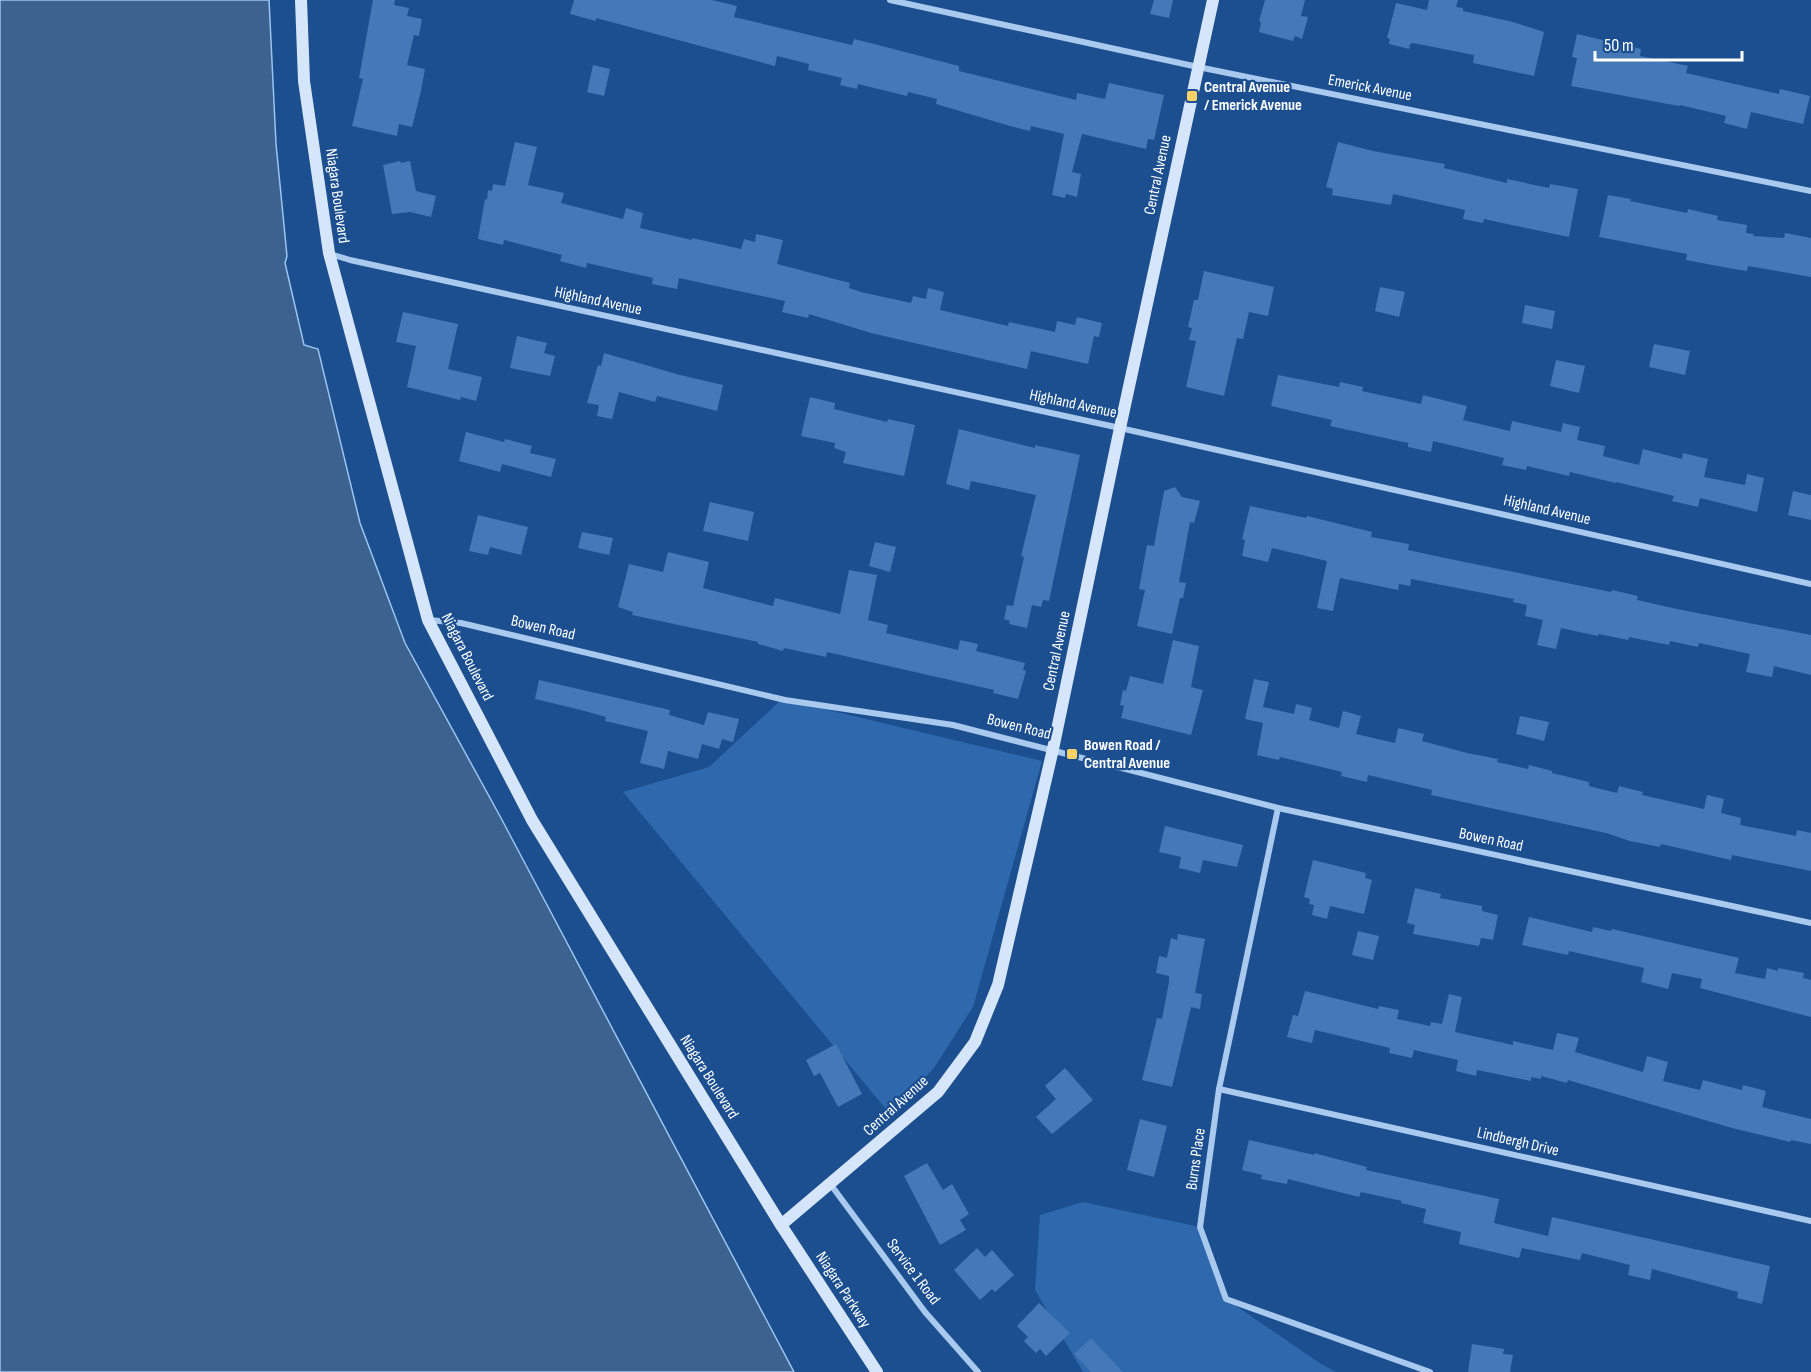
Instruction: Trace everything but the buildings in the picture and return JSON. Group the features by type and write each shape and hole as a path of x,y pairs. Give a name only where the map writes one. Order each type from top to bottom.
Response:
{"main road":[{"name":"Niagara Boulevard","path":"301,0 304,81 329,253 428,620 532,820 781,1225"},
{"name":"Central Avenue","path":"781,1225 938,1092 975,1042 998,985 1053,749 1213,0"},
{"name":"Niagara Parkway","path":"781,1225 877,1372"}],"street":[{"name":"Emerick Avenue","path":"890,0 1198,67 1811,191"},
{"name":"Highland Avenue","path":"329,253 350,260 497,293 1120,428 1811,584"},
{"name":"Bowen Road","path":"428,620 461,623 785,700 953,725 1278,808 1811,923"},
{"name":"Burns Place","path":"1278,808 1219,1089 1200,1227 1226,1299 1430,1372"},
{"name":"Lindbergh Drive","path":"1219,1089 1811,1221"},
{"name":"Service 1 Road","path":"831,1185 925,1312 978,1372"}],"shaded area":[{"path":"0,0 269,0 276,144 287,256 285,263 304,345 318,349 360,523 405,643 501,818 794,1372 0,1372"},
{"path":"782,699 1042,761 973,1007 934,1068 890,1114 623,792 709,767"},
{"path":"1083,1202 1200,1227 1226,1299 1336,1372 1083,1372 1035,1290 1040,1215"}],"place":[{"name":"Central Avenue / Emerick Avenue","path":"1192,96"},
{"name":"Bowen Road / Central Avenue","path":"1072,754"}]}
